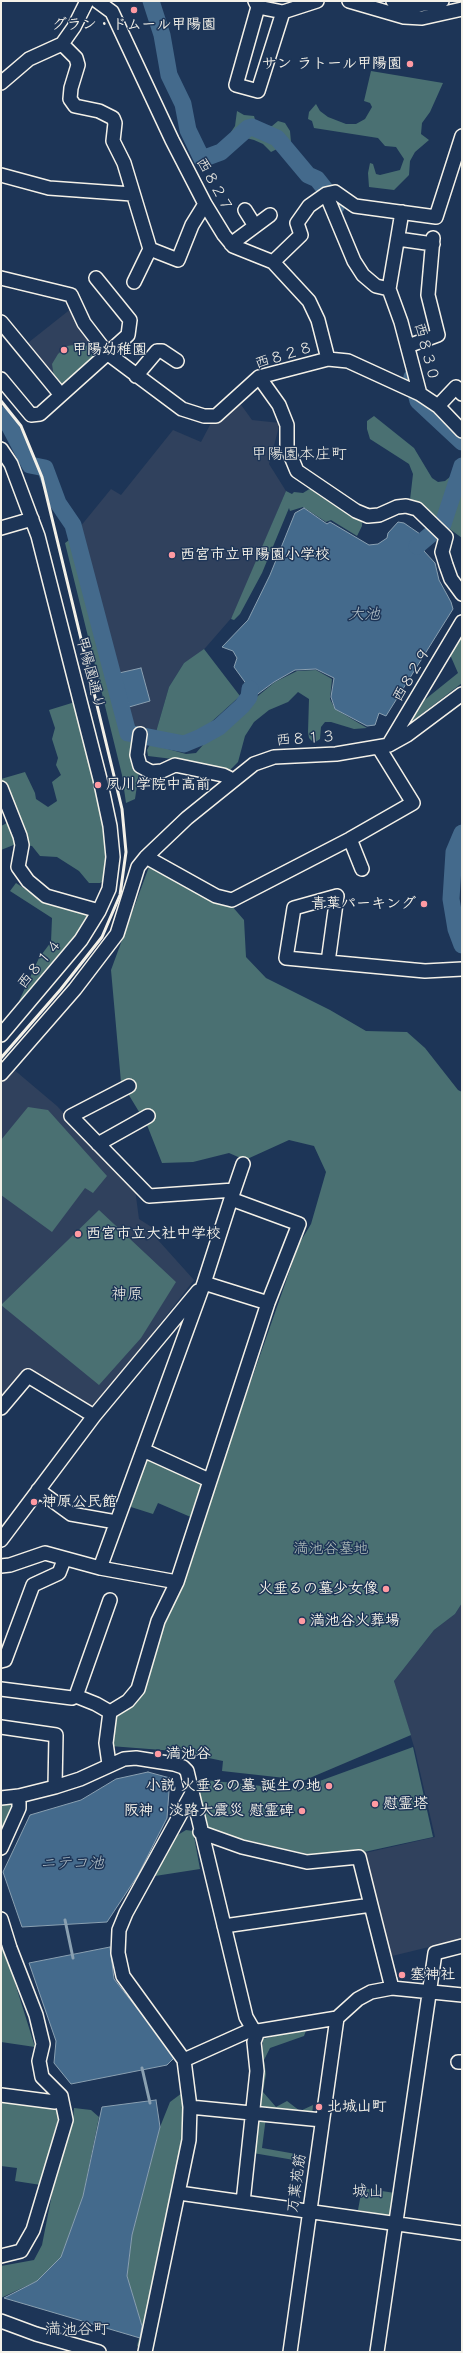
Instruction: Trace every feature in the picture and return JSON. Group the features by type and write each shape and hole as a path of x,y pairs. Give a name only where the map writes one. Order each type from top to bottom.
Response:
{"street":[{"path":"2,79 30,59 62,44 74,27 87,1"},
{"name":"西８２７","path":"97,1 112,12 172,140 205,204 231,244"},
{"path":"282,12 258,91 236,85 256,4 282,12 317,1"},
{"path":"349,1 404,17 422,18 462,9"},
{"path":"393,1 412,6 442,1"},
{"path":"62,44 76,58 78,65 71,88 70,99 75,106 99,111 113,118 115,123 113,141 124,164 150,249 134,282"},
{"path":"273,262 301,234 297,224 309,206 326,194 335,192 355,206 436,217 462,136"},
{"path":"1,175 20,182 49,188 132,194"},
{"path":"326,194 354,261 362,275 376,286 389,289 402,212"},
{"path":"150,249 178,260 192,225 205,204"},
{"path":"245,210 255,226"},
{"path":"270,215 231,244 273,262 309,302 318,320 328,359"},
{"path":"398,239 433,241 428,294 438,335 408,346"},
{"name":"西８２８","path":"1,278 71,295 84,323 107,353 182,409 204,416 216,416 259,377 328,359 348,361 417,392"},
{"path":"1,379 31,415 40,414 128,335 130,320 96,278"},
{"name":"西８３０","path":"389,289 408,346 417,392 438,406 462,431"},
{"path":"1,322 61,395"},
{"path":"136,376 157,351 162,351 177,361"},
{"path":"259,377 282,411 287,425 287,447 298,472 356,511 368,516 379,515 397,507 406,506 417,508 446,537 442,552 451,579 462,594"},
{"path":"438,406 456,387 462,394"},
{"name":"甲陽園通り","path":"1,449 11,464 32,519 56,600 110,826 113,857 109,889 99,911"},
{"path":"1,528 32,519"},
{"name":"西８２９","path":"384,746 462,622"},
{"name":"西８１３","path":"1,1074 74,989 117,934 136,874 146,857 187,818 233,780 254,764 274,757 336,754 384,746 407,735 462,694"},
{"path":"140,734 137,755 140,766 151,772 162,771 175,765 223,775 233,780"},
{"path":"146,857 216,896 232,900 350,839 413,803 384,746"},
{"path":"1,788 22,844 18,866 28,881 46,896 99,911"},
{"path":"350,839 362,869"},
{"path":"109,889 129,900"},
{"path":"328,962 337,896 294,908 286,958 328,962 425,971 462,970"},
{"name":"西８１４","path":"1,1035 81,940 99,911"},
{"path":"110,1712 128,1701 138,1689 158,1621 177,1582 209,1480 268,1303 299,1224 232,1195 149,1196 71,1116 129,1086"},
{"path":"98,1144 148,1116"},
{"path":"100,1568 204,1283 243,1164"},
{"path":"204,1283 268,1303"},
{"path":"1,1540 94,1416 204,1283"},
{"path":"1,1408 28,1376 94,1416"},
{"path":"143,1450 209,1480"},
{"path":"38,1490 71,1514 116,1522"},
{"path":"1,1566 10,1565 45,1553 64,1560 100,1568 177,1582"},
{"path":"1,1661 5,1660 33,1584 59,1572 64,1560"},
{"path":"76,1696 110,1600"},
{"path":"1,1689 72,1698 76,1696 96,1704 110,1712"},
{"path":"109,1764 106,1743 110,1712"},
{"path":"1,1727 56,1735 55,1787"},
{"path":"1,1798 19,1796 55,1787 80,1779 109,1764 124,1759 136,1758 174,1764 187,1771 200,1832 246,2017 255,2030 254,2042 257,2071 243,2202"},
{"path":"145,2352 189,2140 190,2107 184,2060 123,1976 118,1953 119,1930 126,1913 191,1794"},
{"path":"1,1848 19,1808 19,1796"},
{"path":"200,1832 242,1847 308,1862 359,1857 392,1988"},
{"path":"224,1926 371,1905"},
{"path":"1,1919 10,1948 36,2015 43,2044 39,2062 42,2077 61,2096 66,2120 33,2230 21,2251 1,2256"},
{"path":"377,2352 428,1992 435,1953 462,1946"},
{"path":"184,2060 255,2030 338,2018 358,1999 371,1992 392,1988 462,1995"},
{"name":"万葉苑筋","path":"290,2352 322,2120 338,2018"},
{"path":"1,2095 55,2102 61,2096"},
{"path":"190,2107 322,2120"},
{"path":"179,2193 462,2233"},
{"path":"1,2321 36,2334 99,2352"}],"shaded area":[{"name":"甲陽幼稚園","path":"72,308 104,353 62,391 24,346"},
{"name":"西宮市立甲陽園小学校","path":"239,402 252,420 280,423 269,464 286,491 234,615 200,654 184,663 169,687 156,732 129,730 80,527 111,489 121,495 173,430 201,442 211,423"},
{"name":"西宮市立大社中学校","path":"12,1068 57,1106 135,1189 139,1219 153,1228 158,1240 194,1280 96,1406 89,1406 26,1368 1,1396 1,1081"},
{"path":"462,1603 462,1939 392,1956 365,1853 435,1837 415,1750 394,1681 434,1630 455,1614"}],"green space":[{"path":"371,71 443,83 430,112 422,123 421,134 429,140 415,152 410,161 409,175 394,190 369,187 368,173 370,163 373,164 376,174 380,175 400,170 404,159 396,147 385,146 378,138 314,128 312,121 308,119 309,112 316,104 320,111 328,117 346,124 356,124 365,119 372,107 370,103 364,101"},
{"path":"237,111 244,115 254,116 256,123 259,125 272,126 278,121 285,123 290,131 291,142 271,152 263,144 254,140 246,138 236,141 231,135 231,132 235,126"},
{"path":"81,344 91,347 99,354 62,388 54,377 52,364 58,354 67,346"},
{"path":"374,416 414,448 432,478 438,482 445,481 462,467 462,538 410,500 413,474 409,464 370,439 367,429 367,421"},
{"path":"311,488 362,520 362,526 357,536 331,520 326,522 303,507 290,511 289,508 262,573 240,614 234,620 231,619 286,491 292,494 294,492 303,493"},
{"path":"74,518 78,521 129,731 137,732 139,772 135,799 126,803 122,775 65,543 72,538 70,528 62,523 64,519"},
{"path":"462,631 462,683 406,726 417,706 458,673 448,650"},
{"path":"204,649 240,696 198,734 188,737 156,732 169,687 184,663"},
{"path":"316,670 332,679 330,699 335,709 367,728 354,729 331,722 325,722 321,727 320,739 314,743 309,738 308,732 309,699 298,692 288,702 269,710 254,722 245,736 238,762 229,771 181,760 148,756 147,750 150,744 186,754 196,753 215,731 275,682 297,671"},
{"path":"75,702 100,804 106,843 104,881 100,883 89,883 79,871 57,857 40,856 32,846 16,844 1,850 1,826 7,823 17,810 1,779 25,772 35,793 36,799 48,807 57,801 52,782 61,775 56,765 58,758 52,739 55,728 49,710"},
{"name":"満池谷墓地","path":"150,864 231,905 244,920 246,957 266,978 330,1010 366,1031 407,1032 425,1048 458,1090 462,1092 462,1603 455,1614 434,1630 394,1681 411,1735 305,1780 284,1782 285,1778 222,1771 223,1761 175,1751 110,1746 113,1715 133,1703 161,1623 180,1584 299,1244 311,1224 326,1172 314,1146 289,1140 245,1160 229,1153 193,1162 162,1163 147,1125 121,1082 111,970"},
{"path":"16,883 44,901 89,915 84,927 25,1003 19,1001 39,958 51,942 52,918 10,891"},
{"path":"28,1107 48,1110 107,1176 93,1193 85,1188 52,1232 1,1195 1,1140"},
{"path":"99,1210 176,1282 141,1338 99,1385 1,1305"},
{"path":"145,1457 203,1484 193,1518 158,1503 153,1514 131,1507 129,1501"},
{"path":"413,1747 433,1837 364,1852 312,1855 207,1831 197,1788 205,1780 290,1789 306,1786"},
{"path":"11,1801 11,1810 1,1833 1,1804"},
{"path":"186,1830 193,1831 200,1869 155,1876 176,1836"},
{"path":"1,1938 35,2047 1,2042"},
{"path":"307,2028 304,2036 270,2048 264,2060 266,2074 263,2092 276,2107 287,2101 300,2111 313,2105 312,2116 259,2108 258,2104 263,2039"},
{"path":"182,2093 184,2126 141,2349 137,2346 142,2326 127,2276 132,2235 160,2127 170,2102"},
{"path":"1,2100 51,2106 59,2115 41,2185 15,2181 17,2168 1,2166"},
{"path":"74,2108 91,2110 99,2117 83,2196 61,2257 37,2281 1,2298 1,2266 34,2260 42,2245 53,2189 73,2120"},
{"path":"257,2116 266,2117 262,2148 296,2154 294,2160 253,2153"},
{"path":"362,2188 395,2193 391,2216 358,2210"}],"water":[{"name":"大池","path":"304,508 327,524 330,522 369,545 378,544 387,538 388,533 398,522 404,523 420,534 425,542 424,551 435,563 439,580 451,602 453,609 386,716 379,713 375,725 367,726 335,709 331,697 334,678 316,669 295,670 274,682 255,696 234,667 237,658 233,651 222,647 248,620 270,575 295,513"},
{"path":"141,668 150,701 129,707 119,673"},
{"name":"ニテコ池","path":"148,1772 170,1778 167,1818 138,1875 107,1922 22,1927 3,1872 30,1815 81,1800 116,1779"},
{"path":"110,1947 114,1979 175,2057 167,2065 71,2084 54,2063 56,2041 29,1963"},
{"path":"156,2100 160,2127 132,2235 127,2276 142,2326 140,2338 4,2298 37,2281 61,2257 83,2196 102,2107"}],"waterway":[{"path":"151,1 162,35 169,75 183,104 188,130 202,159 221,152 248,128 252,127 277,138 308,175 317,179 332,198 336,207"},
{"path":"412,377 418,401 462,442"},
{"path":"1,415 10,427 30,465 45,468 58,503 73,525 128,733 184,744 219,727 242,706 249,697 250,689"},
{"path":"417,546 443,524 462,466"},
{"path":"462,833 454,852 451,899 456,929 462,945"},
{"path":"65,1920 73,1958"},
{"path":"142,2068 150,2103"}],"railway":[{"path":"1,401 21,426 42,477 122,809 126,852 120,895 102,937 61,989 1,1058"}],"place":[{"name":"グラン・ドムール甲陽園","path":"134,10"},
{"name":"サン ラトール甲陽園","path":"410,64"},
{"name":"甲陽幼稚園","path":"64,350"},
{"name":"西宮市立甲陽園小学校","path":"172,555"},
{"name":"夙川学院中高前","path":"98,785"},
{"name":"青葉パーキング","path":"424,904"},
{"name":"西宮市立大社中学校","path":"78,1234"},
{"name":"神原公民館","path":"34,1502"},
{"name":"火垂るの墓少女像","path":"386,1589"},
{"name":"満池谷火葬場","path":"302,1621"},
{"name":"満池谷","path":"158,1754"},
{"name":"小説 火垂るの墓 誕生の地","path":"329,1786"},
{"name":"慰霊塔","path":"375,1804"},
{"name":"阪神・淡路大震災 慰霊碑","path":"302,1811"},
{"name":"塞神社","path":"402,1975"},
{"name":"北城山町","path":"319,2107"}],"district":[{"name":"甲陽園本庄町","path":"299,455"},
{"name":"神原","path":"127,1295"},
{"name":"城山","path":"368,2192"},
{"name":"満池谷町","path":"77,2330"}]}
